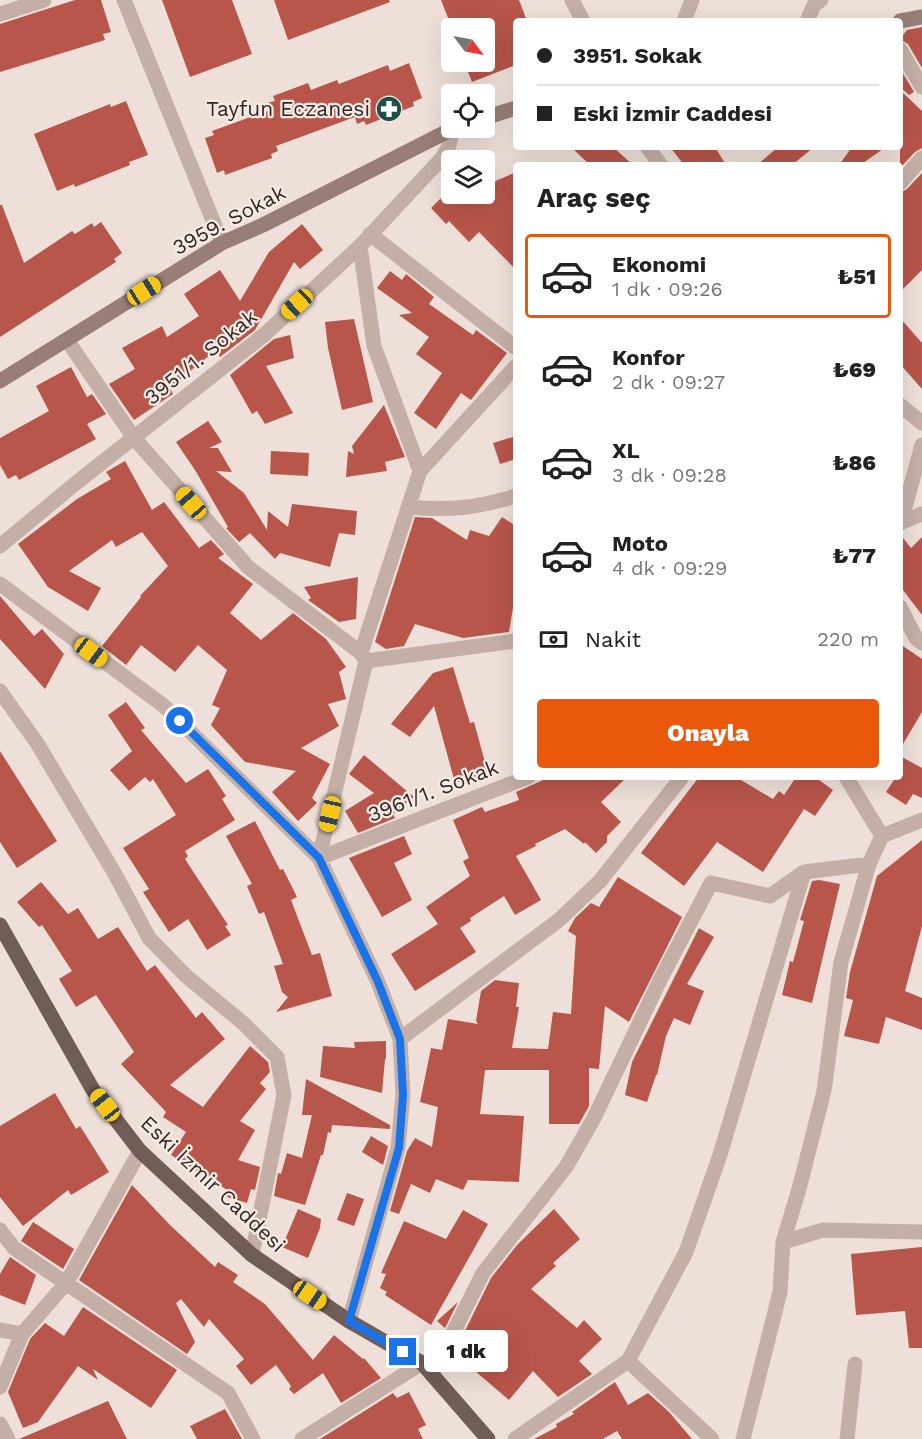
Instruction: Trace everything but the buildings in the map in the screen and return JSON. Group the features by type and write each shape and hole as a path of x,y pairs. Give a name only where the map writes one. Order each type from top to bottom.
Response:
{"main road":[{"name":"Eski İzmir Caddesi","path":"0,925 93,1090 140,1151 252,1255 349,1321 422,1363 488,1439"}],"street":[{"path":"0,14 44,0"},
{"path":"124,0 222,243"},
{"path":"572,0 581,18"},
{"path":"685,18 692,0"},
{"path":"808,18 814,5 820,0"},
{"path":"903,20 922,17"},
{"path":"903,54 922,87"},
{"path":"495,115 513,109"},
{"name":"3959. Sokak","path":"0,381 222,243 263,225 441,135"},
{"name":"3951/1. Sokak","path":"0,546 264,335 365,240 442,158 451,138"},
{"path":"649,150 659,162"},
{"path":"903,180 922,158"},
{"path":"365,240 513,346"},
{"path":"365,240 374,346 420,471"},
{"path":"67,340 134,438 248,567 363,657 513,641"},
{"path":"319,858 363,657 420,471 513,369"},
{"path":"903,407 922,423"},
{"path":"903,515 922,445"},
{"path":"409,507 443,510 468,508 513,497"},
{"path":"903,521 922,514"},
{"path":"0,584 164,706 319,858 378,982 400,1039 403,1095 399,1148 349,1321"},
{"path":"903,613 916,638 922,643"},
{"path":"0,691 37,743 115,874 149,938 186,976 243,1023 277,1057 284,1095 252,1255"},
{"name":"3961/1. Sokak","path":"319,858 520,780"},
{"path":"400,1039 559,920 600,881 680,780"},
{"path":"848,780 882,836"},
{"path":"742,1439 780,1292 783,1242 824,1091 841,962 869,864 882,836 922,820"},
{"path":"432,1375 483,1273 566,1167 594,1118 660,980 711,883 770,896 804,872 869,864"},
{"path":"515,1439 628,1361 690,1242 720,1155 804,872"},
{"path":"0,1388 22,1334 67,1282 140,1151"},
{"path":"0,1230 14,1248 228,1393 254,1439"},
{"path":"783,1242 823,1230 922,1232"},
{"path":"0,1330 22,1334"},
{"path":"628,1361 712,1439"},
{"path":"302,1439 422,1363"},
{"path":"847,1439 855,1364"},
{"path":"0,1424 8,1439"}],"place":[{"name":"Tayfun Eczanesi","path":"389,109"}],"route":[{"path":"180,721 319,858 378,982 400,1039 403,1095 399,1148 349,1321 403,1352"}]}
